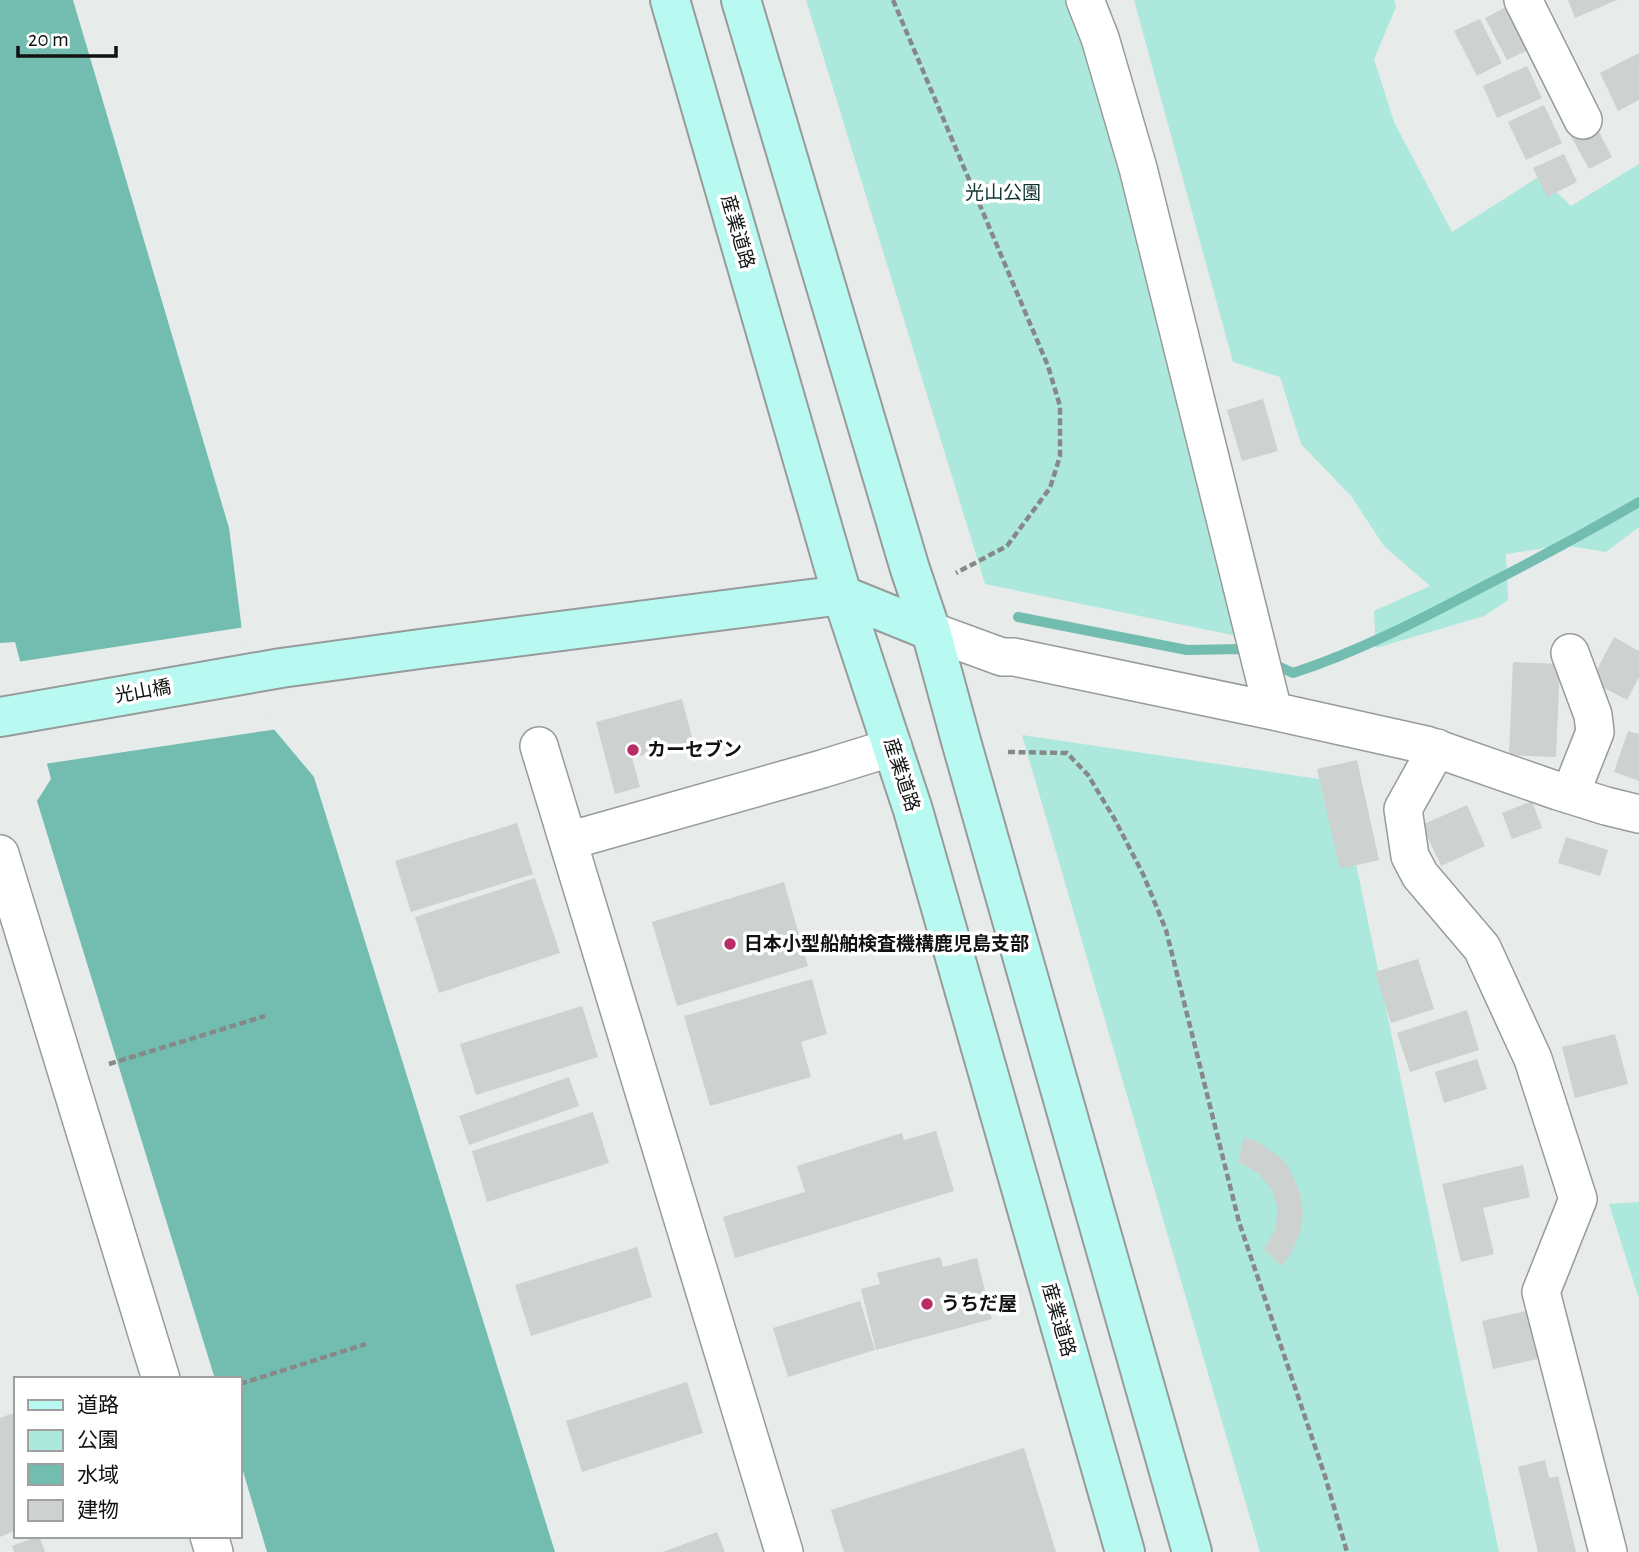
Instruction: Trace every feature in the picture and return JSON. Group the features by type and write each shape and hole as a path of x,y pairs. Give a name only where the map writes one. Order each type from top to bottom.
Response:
{"main road":[{"name":"産業道路","path":"670,0 842,595 917,823 1125,1552"},
{"path":"741,0 906,556 932,631 1192,1552"},
{"path":"842,595 932,631"},
{"name":"光山橋","path":"2,717 281,668 842,595"}],"street":[{"path":"1085,0 1100,38 1138,168 1265,680"},
{"path":"1523,0 1583,120"},
{"path":"932,631 1002,657 1265,680 1437,748 1570,795 1639,814"},
{"path":"1570,653 1593,715 1595,732 1570,795"},
{"path":"539,747 785,1552"},
{"path":"568,841 893,747"},
{"path":"1437,748 1403,809 1410,856 1420,875 1482,947 1533,1059 1578,1199 1541,1292 1608,1552"},
{"path":"0,854 160,1377"}],"path":[{"path":"893,0 1048,366 1060,406 1060,456 1051,488 1007,546 956,573"},
{"path":"1008,752 1067,752 1095,786 1143,874 1166,930 1239,1222 1325,1476 1347,1552"},
{"path":"109,1064 265,1016"},
{"path":"242,1383 366,1344"}],"green space":[{"name":"光山公園","path":"806,0 1076,0 1129,154 1237,636 985,584"},
{"path":"1134,0 1394,0 1396,7 1374,59 1394,122 1452,232 1540,176 1571,206 1639,164 1639,527 1606,552 1564,545 1506,554 1508,600 1484,616 1376,648 1374,611 1430,586 1384,546 1351,496 1301,444 1280,377 1233,362"},
{"path":"1022,735 1339,782 1499,1552 1260,1552"},
{"path":"1639,1202 1639,1299 1609,1204"}],"water":[{"path":"0,0 73,0 229,528 251,702 314,777 555,1552 267,1552 242,1468 242,1377 214,1377 37,801 51,779 15,642 0,643"}],"pier":[{"path":"245,627 254,700 278,729 44,764 17,662"}],"building":[{"path":"1568,0 1617,0 1575,18"},
{"path":"1510,5 1532,48 1507,60 1485,18"},
{"path":"1480,19 1502,63 1477,76 1454,31"},
{"path":"1639,53 1639,100 1618,111 1600,73"},
{"path":"1527,66 1542,98 1497,118 1483,86"},
{"path":"1544,105 1562,143 1526,160 1508,122"},
{"path":"1593,120 1612,157 1589,169 1569,133"},
{"path":"1564,154 1577,182 1547,197 1533,168"},
{"path":"1263,399 1278,451 1242,461 1227,410"},
{"path":"1614,637 1639,651 1639,677 1627,700 1591,681"},
{"path":"1513,662 1560,664 1556,757 1509,755"},
{"name":"カーセブン","path":"682,699 693,741 632,758 640,787 615,794 596,722"},
{"path":"1628,731 1639,734 1639,781 1614,772"},
{"path":"1357,760 1379,860 1340,869 1317,769"},
{"path":"1532,801 1542,828 1512,839 1502,813"},
{"path":"1467,805 1485,846 1441,866 1422,825"},
{"path":"517,823 533,874 411,912 395,861"},
{"path":"1566,837 1608,850 1600,876 1558,863"},
{"path":"535,878 560,953 439,993 415,917"},
{"name":"日本小型船舶検査機構鹿児島支部","path":"784,882 808,966 677,1006 652,922"},
{"path":"1418,959 1434,1009 1391,1023 1375,972"},
{"path":"812,979 827,1034 801,1042 811,1077 710,1106 684,1016"},
{"path":"582,1006 598,1057 476,1095 460,1044"},
{"path":"1467,1010 1479,1050 1410,1072 1397,1033"},
{"path":"1615,1034 1628,1084 1575,1098 1562,1047"},
{"path":"1477,1059 1487,1089 1444,1103 1435,1072"},
{"path":"569,1077 579,1106 469,1145 459,1116"},
{"path":"593,1112 609,1163 487,1202 472,1151"},
{"path":"936,1131 954,1191 735,1258 723,1217 805,1192 797,1166 902,1133 904,1140"},
{"path":"1244,1137 1279,1156 1289,1168 1300,1193 1303,1215 1300,1234 1290,1255 1281,1266 1264,1249 1275,1230 1277,1204 1272,1190 1258,1173 1238,1162"},
{"path":"1523,1165 1530,1197 1483,1208 1494,1254 1461,1262 1442,1184"},
{"path":"637,1247 652,1297 531,1336 515,1285"},
{"name":"うちだ屋","path":"940,1257 943,1267 977,1258 992,1319 876,1350 861,1289 880,1284 877,1273"},
{"path":"860,1301 875,1350 788,1377 773,1328"},
{"path":"1530,1310 1541,1358 1493,1369 1482,1321"},
{"path":"687,1382 703,1433 582,1472 566,1421"},
{"path":"14,1413 14,1531 0,1537 0,1418"},
{"path":"1024,1448 1056,1552 844,1552 831,1510"},
{"path":"1545,1460 1549,1478 1558,1476 1576,1552 1538,1552 1518,1467"},
{"path":"717,1532 725,1552 663,1552"},
{"path":"40,1538 45,1552 14,1552 12,1546"}],"waterway":[{"path":"1269,662 1293,673 1368,644 1526,564 1639,502"},
{"path":"1018,617 1187,650 1240,649 1249,653"}],"place":[{"name":"カーセブン","path":"633,750"},
{"name":"日本小型船舶検査機構鹿児島支部","path":"730,944"},
{"name":"うちだ屋","path":"927,1304"}]}
